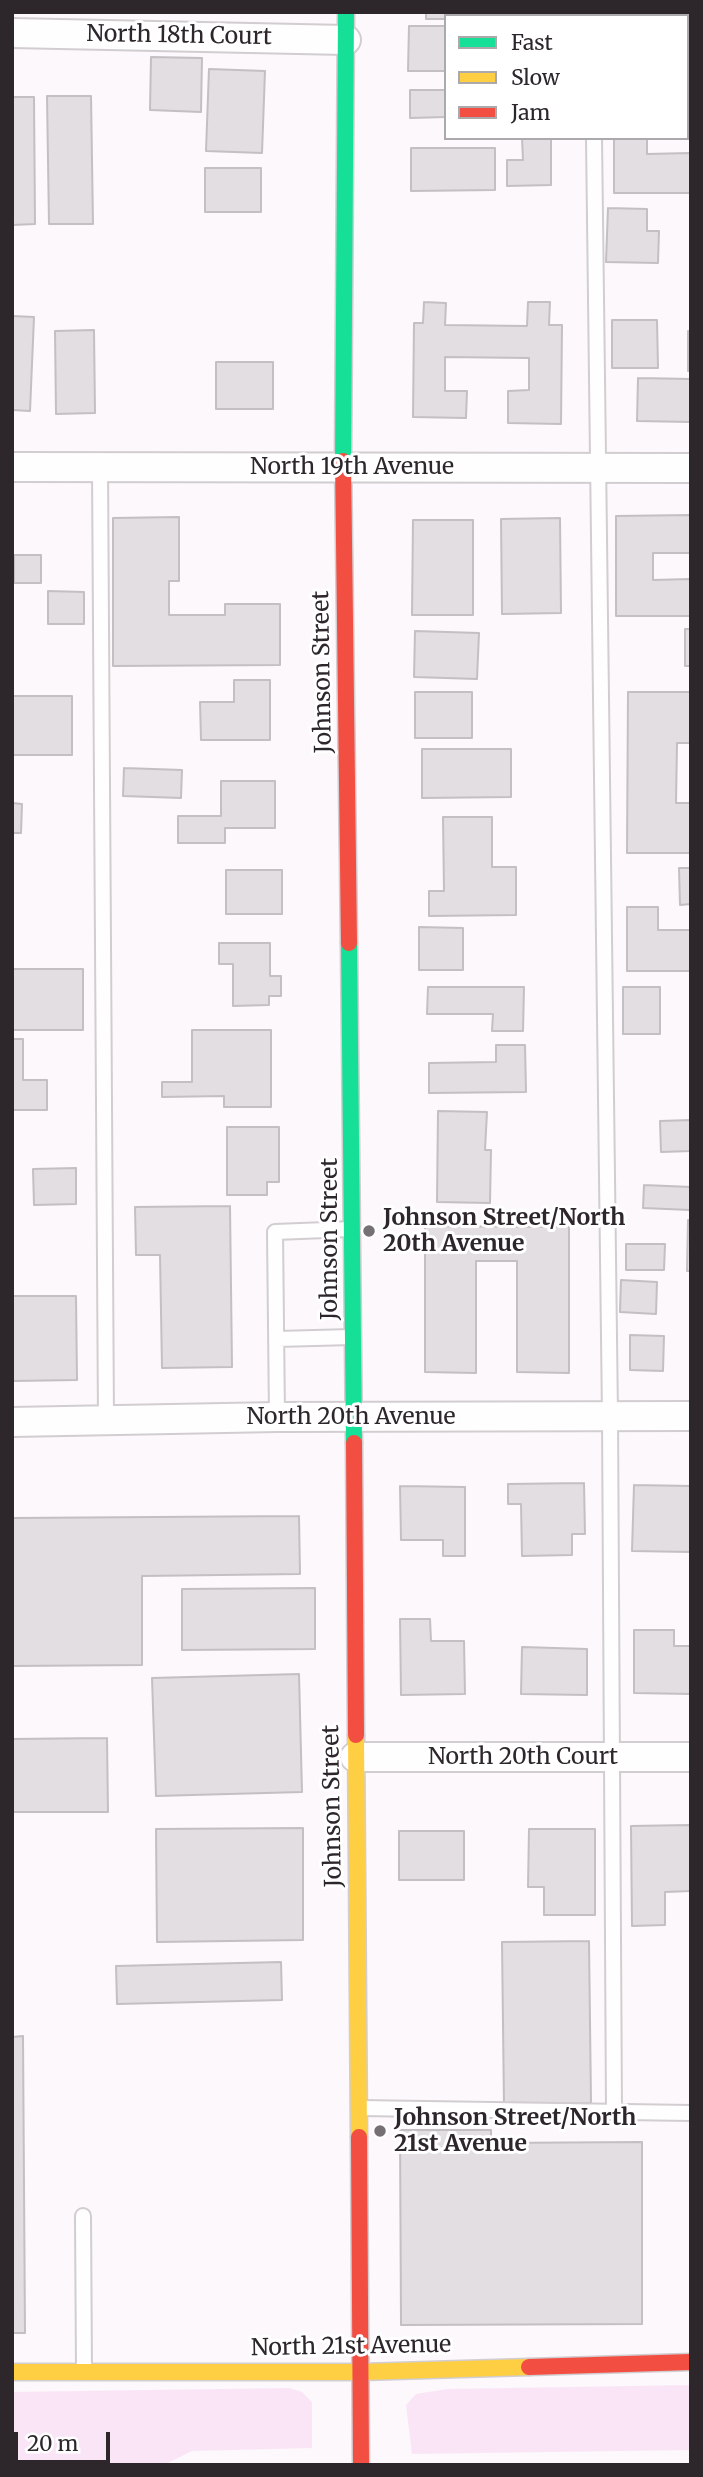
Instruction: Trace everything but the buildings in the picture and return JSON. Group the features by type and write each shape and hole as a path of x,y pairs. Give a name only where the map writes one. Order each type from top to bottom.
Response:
{"street":[{"name":"North 18th Court","path":"12,33 346,26"},
{"name":"Johnson Street","path":"346,26 343,467 354,1337 361,2465"},
{"name":"North 19th Avenue","path":"12,467 691,468"},
{"name":"North 20th Avenue","path":"12,1422 354,1416 691,1416"},
{"name":"North 20th Court","path":"355,1757 691,1756"},
{"name":"North 21st Avenue","path":"12,2372 362,2372 691,2362"}],"lane":[{"path":"594,140 610,1416 614,2113"},
{"path":"100,467 106,1420"},
{"path":"277,1417 275,1232 353,1229"},
{"path":"277,1339 354,1337"},
{"path":"359,2108 691,2113"},
{"path":"83,2216 85,2372"}],"shaded area":[{"path":"691,2385 691,2450 412,2454 406,2405 416,2394 447,2389"},
{"path":"289,2388 302,2392 312,2402 312,2448 192,2451 168,2463 12,2464 12,2392"}],"traffic: fast":[{"path":"343,461 346,12"},
{"path":"349,943 354,1443"}],"traffic: slow":[{"path":"356,1735 359,2137"},
{"path":"12,2372 362,2372 529,2367"}],"traffic: jam":[{"path":"343,461 349,943"},
{"path":"354,1443 356,1735"},
{"path":"359,2137 361,2465"},
{"path":"529,2367 691,2362"}],"place":[{"name":"Johnson Street/North 20th Avenue","path":"369,1231"},
{"name":"Johnson Street/North 21st Avenue","path":"380,2131"}]}
